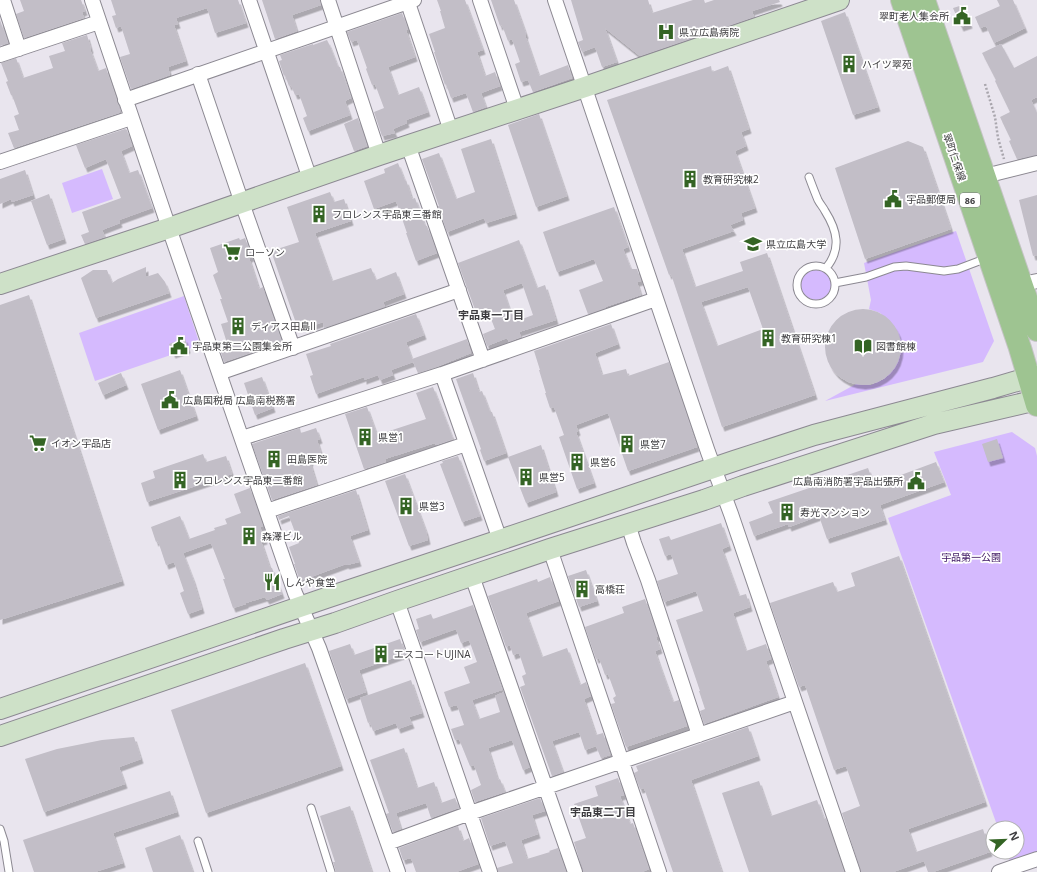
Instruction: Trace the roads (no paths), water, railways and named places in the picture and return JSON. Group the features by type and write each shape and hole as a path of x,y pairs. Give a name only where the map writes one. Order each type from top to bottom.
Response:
{"main road":[{"name":"翠町仁保線","path":"902,0 989,257 1033,376 1036,402"},
{"name":"86","path":"926,1 985,176 1029,282 1037,330"}],"street":[{"path":"3,0 19,49"},
{"path":"92,0 131,118 267,511 301,607 319,648 398,872"},
{"path":"249,0 310,179"},
{"path":"328,0 379,155"},
{"path":"480,0 517,109"},
{"path":"555,0 853,872"},
{"path":"0,284 169,228 408,145 761,30 839,0"},
{"path":"125,100 409,1 451,131"},
{"path":"0,55 100,22"},
{"path":"198,74 292,348"},
{"path":"0,162 131,118"},
{"path":"408,145 483,360"},
{"path":"985,176 1037,163"},
{"path":"219,373 459,290"},
{"path":"242,438 442,374 656,299"},
{"path":"442,374 500,540"},
{"path":"0,709 814,435 1033,376"},
{"path":"0,736 397,601 934,424 1036,402"},
{"path":"267,511 466,444"},
{"path":"628,524 699,735"},
{"path":"550,550 659,872"},
{"path":"472,576 575,872"},
{"path":"397,601 490,872"},
{"path":"388,843 470,813 795,702"},
{"path":"999,872 1037,859"}],"lane":[{"path":"809,177 836,235 836,248 832,262 826,268"},
{"path":"835,284 866,277 894,267 906,266 944,271 958,269 989,257"},
{"path":"812,266 826,268 832,274 835,289 827,301 820,304 812,304 800,295 797,289 797,281 800,274 805,269 812,266"},
{"path":"311,808 331,872"},
{"path":"0,829 9,872"},
{"path":"198,841 208,872"}],"place":[{"name":"翠町老人集会所","path":"962,16"},
{"name":"県立広島病院","path":"666,32"},
{"name":"ハイツ翠苑","path":"849,64"},
{"name":"教育研究棟2","path":"690,179"},
{"name":"宇品郵便局","path":"893,199"},
{"name":"フロレンス宇品東三番館","path":"319,214"},
{"name":"県立広島大学","path":"753,244"},
{"name":"ローソン","path":"232,252"},
{"name":"ディアス田島II","path":"238,326"},
{"name":"教育研究棟1","path":"768,338"},
{"name":"宇品東第二公園集会所","path":"179,346"},
{"name":"図書館棟","path":"863,346"},
{"name":"広島国税局 広島南税務署","path":"170,400"},
{"name":"県営1","path":"365,437"},
{"name":"イオン宇品店","path":"38,443"},
{"name":"県営7","path":"627,444"},
{"name":"田島医院","path":"274,459"},
{"name":"県営6","path":"577,462"},
{"name":"県営5","path":"526,477"},
{"name":"フロレンス宇品東二番館","path":"180,480"},
{"name":"広島南消防署宇品出張所","path":"916,481"},
{"name":"県営3","path":"406,506"},
{"name":"寿光マンション","path":"787,512"},
{"name":"森澤ビル","path":"249,536"},
{"name":"しんや食堂","path":"272,582"},
{"name":"高橋荘","path":"582,589"},
{"name":"エスコートUJINA","path":"381,654"}],"district":[{"name":"宇品東一丁目","path":"491,314"},
{"name":"宇品東二丁目","path":"603,811"}],"park label":[{"name":"宇品第一公園","path":"971,557"}]}
